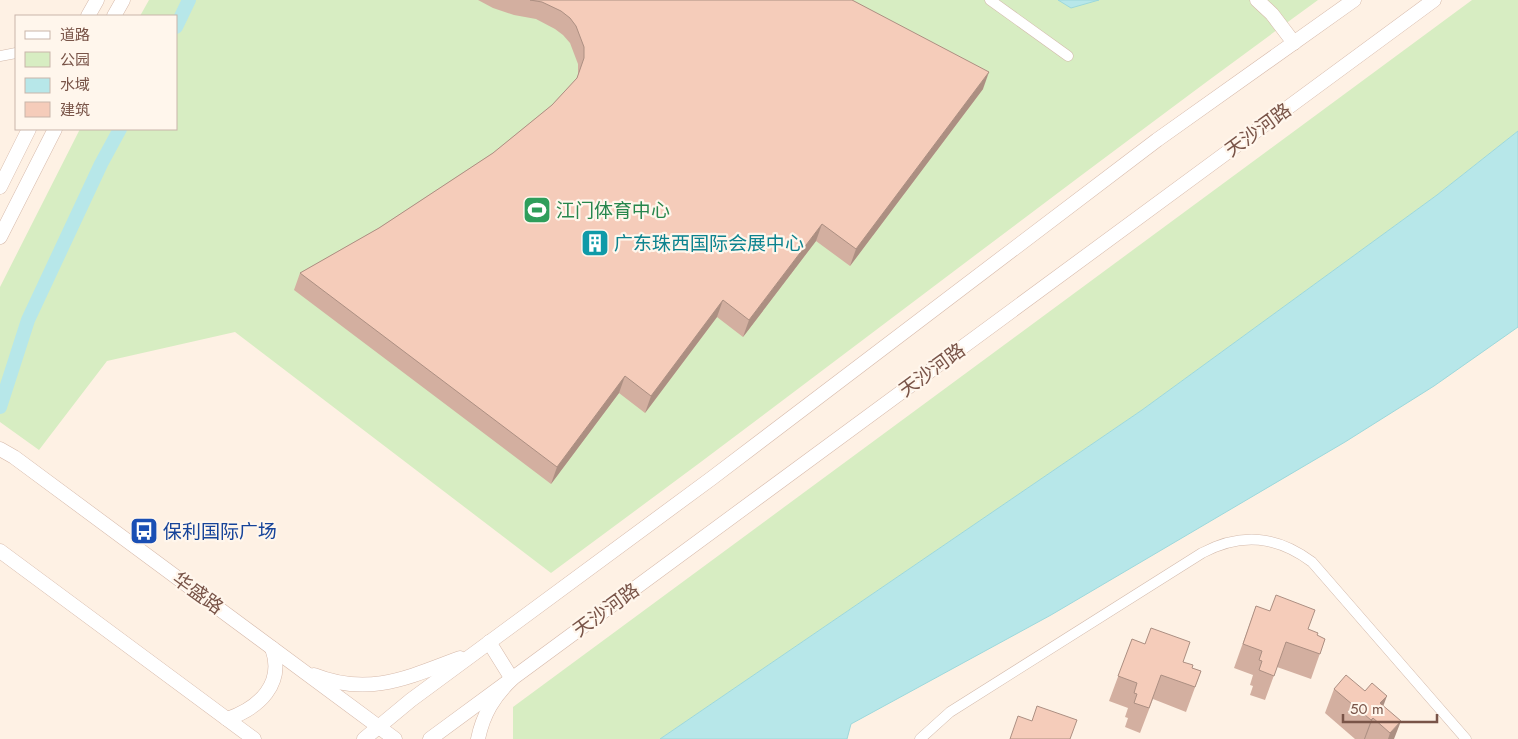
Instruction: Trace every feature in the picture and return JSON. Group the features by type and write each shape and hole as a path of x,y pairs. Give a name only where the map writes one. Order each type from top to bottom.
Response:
{"main road":[{"path":"89,15 97,0"},
{"path":"115,15 123,0"},
{"path":"1257,0 1272,14 1294,43"},
{"path":"364,739 411,700 728,466 1157,140 1354,0"},
{"name":"天沙河路","path":"430,739 1434,0"},
{"path":"0,187 28,130"},
{"path":"0,237 54,130"},
{"name":"华盛路","path":"0,449 14,457 395,739"},
{"path":"0,551 254,739"},
{"path":"478,739 490,705 512,679 489,642"},
{"path":"228,719 248,711 264,697 272,683 275,668 275,657 272,648"},
{"path":"302,670 337,682 375,685 411,677 477,651"}],"street":[{"path":"990,0 1068,56"},
{"path":"0,56 15,53"},
{"path":"920,739 937,723 965,703 1202,553 1226,543 1252,539 1278,543 1312,562 1466,739"}],"green space":[{"name":"江门体育中心","path":"149,0 1318,0 1125,142 551,573 235,332 107,361 39,450 0,422 0,287 79,130 178,130 178,15 141,15"},
{"path":"1472,0 1518,0 1518,131 1437,195 1142,410 660,739 513,739 513,707"}],"water":[{"path":"1058,0 1099,0 1071,8"},
{"path":"1518,131 1518,327 1434,386 1345,442 1051,615 851,724 847,739 660,739 1142,410 1437,195"}],"building":[{"name":"广东珠西国际会展中心","path":"530,0 852,0 989,72 856,249 822,224 749,320 723,300 651,396 625,376 557,467 300,273 379,228 493,153 552,105 577,78 584,58 584,47 576,26 561,11 542,2"},
{"path":"1276,595 1315,610 1308,629 1318,633 1317,635 1325,639 1320,654 1286,642 1274,676 1259,670 1262,661 1259,660 1262,651 1243,644 1256,606 1270,611"},
{"path":"1151,628 1190,642 1183,662 1193,665 1192,668 1201,671 1195,687 1161,675 1149,708 1134,703 1137,694 1134,693 1137,683 1118,676 1132,639 1145,644"},
{"path":"1346,675 1365,691 1372,683 1387,696 1380,703 1401,721 1390,733 1373,718 1371,720 1334,689"},
{"path":"1037,706 1077,720 1070,739 1010,739 1018,716 1032,721"}],"waterway":[{"path":"178,23 189,0"},
{"path":"0,407 28,320 101,164 119,130"}],"place":[{"name":"江门体育中心","path":"537,210"},
{"name":"广东珠西国际会展中心","path":"595,243"},
{"name":"保利国际广场","path":"144,531"}]}
